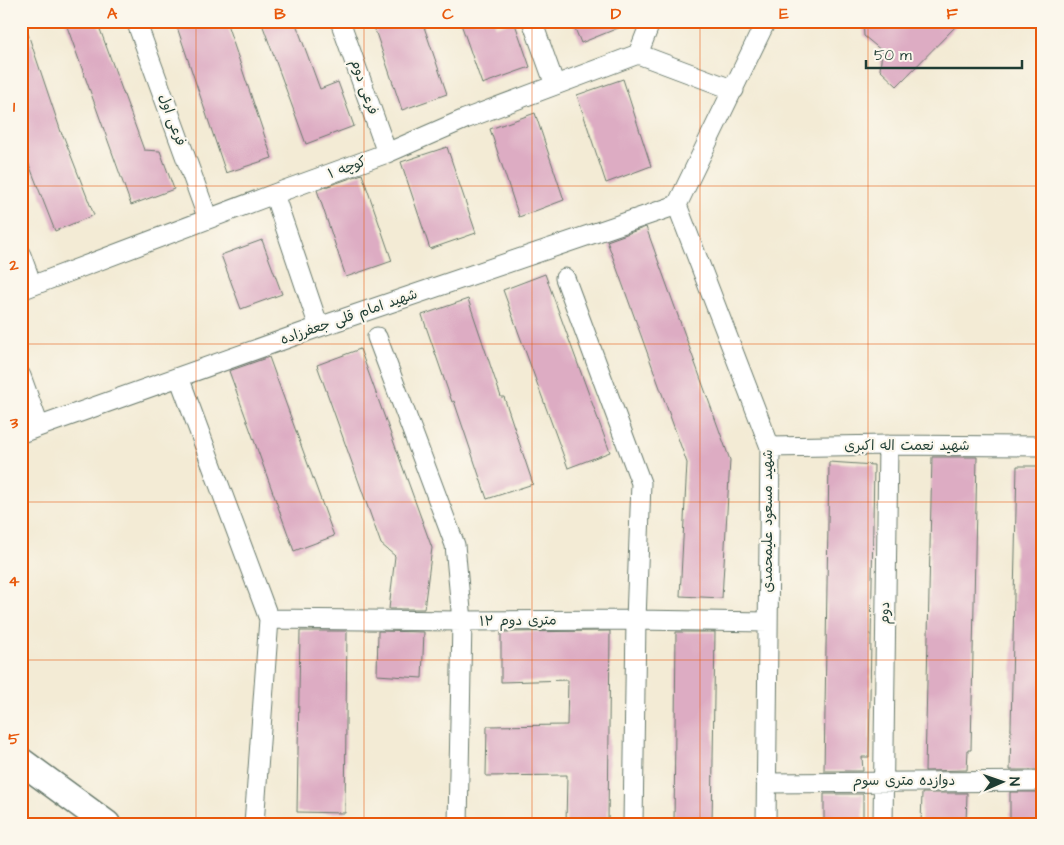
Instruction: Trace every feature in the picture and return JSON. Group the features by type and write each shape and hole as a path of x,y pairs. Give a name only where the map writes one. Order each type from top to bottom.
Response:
{"main road":[{"path":"21,761 107,824"}],"street":[{"name":"فرعی اول","path":"136,21 208,219"},
{"name":"فرعی دوم","path":"340,21 387,153"},
{"path":"532,21 555,85"},
{"path":"651,21 638,54 734,90"},
{"path":"677,205 766,21"},
{"name":"کوچه ۱","path":"26,287 387,153 465,119 638,54"},
{"path":"274,194 319,327"},
{"name":"شهید امام قلی جعفرزاده","path":"21,433 319,327 677,205"},
{"name":"شهید مسعود علیمحمدی","path":"677,205 770,447 766,824"},
{"path":"21,255 26,287"},
{"path":"565,278 641,483 636,620 633,824"},
{"path":"377,337 455,545 462,621 458,824"},
{"path":"21,376 39,426"},
{"path":"179,377 269,619 254,824"},
{"name":"شهید نعمت اله اکبری","path":"770,447 888,445 1043,446"},
{"name":"دوم","path":"883,824 888,445"},
{"name":"۱۲ متری دوم","path":"269,619 768,622"},
{"name":"دوازده متری سوم","path":"766,783 1043,781"}],"building":[{"path":"65,21 97,21 144,150 160,151 174,189 131,205"},
{"path":"175,21 226,21 272,158 226,173"},
{"path":"261,21 295,21 320,89 338,82 354,126 306,144"},
{"path":"372,21 422,21 447,94 402,110"},
{"path":"460,21 494,21 496,27 514,21 530,67 482,84"},
{"path":"572,21 633,21 633,22 581,43"},
{"path":"863,21 961,21 897,86 880,70 882,51 864,36"},
{"path":"24,22 62,135 94,215 55,231 21,144 21,23"},
{"path":"623,79 651,166 606,183 577,95"},
{"path":"535,113 564,200 519,217 490,129"},
{"path":"447,147 476,233 430,249 401,162"},
{"path":"362,174 392,261 346,277 317,190"},
{"path":"646,227 730,460 722,598 680,596 687,463 607,241"},
{"path":"262,240 282,294 241,309 221,255"},
{"path":"545,274 610,452 568,468 503,290"},
{"path":"468,299 533,484 487,499 454,401 452,402 422,315"},
{"path":"360,349 432,548 424,609 389,609 395,556 381,544 317,365"},
{"path":"269,357 334,536 294,551 229,371"},
{"path":"932,457 977,457 971,750 968,750 967,770 925,771"},
{"path":"829,462 874,465 869,757 862,757 863,771 824,771"},
{"path":"1017,466 1043,466 1043,770 1010,770"},
{"path":"300,631 347,631 345,813 297,812"},
{"path":"378,631 424,632 422,678 377,675"},
{"path":"610,631 608,824 566,824 567,775 486,776 487,726 567,725 568,680 501,682 501,632"},
{"path":"676,632 715,632 712,824 674,824"},
{"path":"1010,792 1043,792 1043,824 1010,824"},
{"path":"922,793 967,793 966,824 921,824"},
{"path":"824,794 863,794 863,824 824,824"}]}
